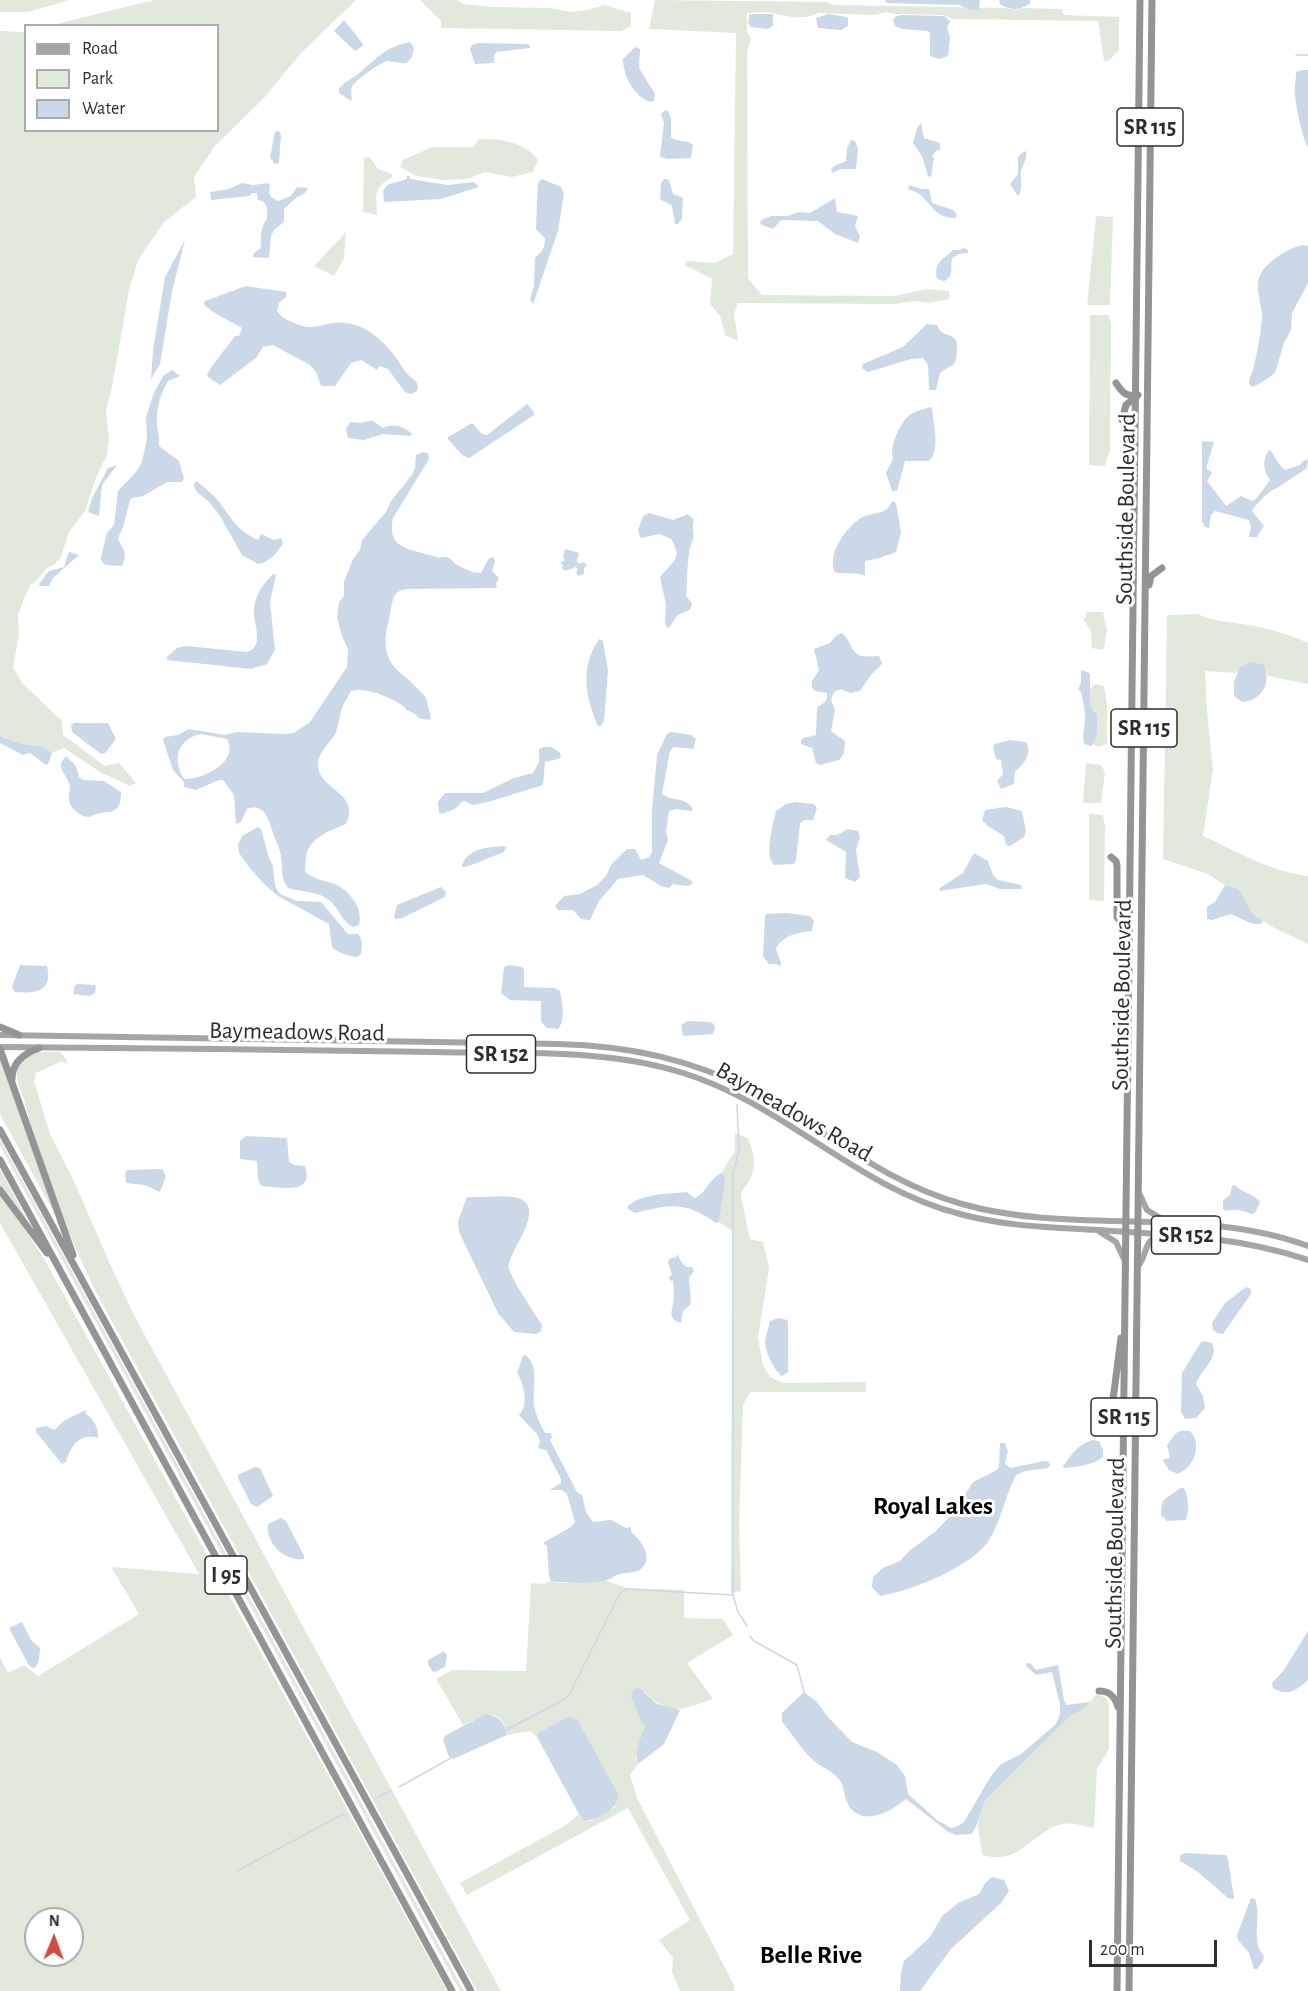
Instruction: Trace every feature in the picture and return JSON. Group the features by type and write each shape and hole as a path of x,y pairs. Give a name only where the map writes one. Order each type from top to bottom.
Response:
{"highway":[{"name":"Southside Boulevard","path":"1117,1991 1140,0"},
{"name":"Southside Boulevard","path":"1130,1988 1152,0"},
{"path":"1116,383 1128,396 1136,396"},
{"path":"1122,420 1126,405 1147,388"},
{"path":"1134,544 1137,559 1145,567"},
{"path":"1145,599 1150,578 1162,568"},
{"path":"1111,857 1116,861 1117,866 1117,917 1121,924 1129,930"},
{"path":"0,1026 19,1035"},
{"path":"0,1048 78,1272"},
{"path":"12,1081 12,1072 21,1057 39,1048"},
{"name":"I 95","path":"0,1130 471,1991"},
{"name":"I 95","path":"0,1160 452,1991"},
{"path":"0,1190 62,1272"},
{"path":"1110,1423 1125,1297"},
{"path":"1099,1691 1106,1691 1113,1696 1120,1712"}],"main road":[{"name":"Baymeadows Road","path":"0,1035 584,1044 633,1050 672,1058 755,1093 881,1171 918,1189 941,1197 989,1210 1031,1216 1165,1221 1246,1230 1308,1246"},
{"name":"Baymeadows Road","path":"0,1048 306,1050 578,1056 632,1060 696,1077 743,1098 877,1181 938,1208 987,1221 1030,1227 1163,1233 1233,1241 1308,1260"},
{"path":"781,1121 787,1112"},
{"path":"877,1181 881,1171"},
{"path":"1140,1195 1147,1210 1165,1221"},
{"path":"938,1208 941,1197"},
{"path":"987,1221 989,1210"},
{"path":"1097,1230 1116,1242 1125,1262"},
{"path":"1139,1265 1144,1258 1149,1241 1163,1233"}],"green space":[{"path":"0,0 69,0 28,12 0,12"},
{"path":"154,0 356,0 301,53 264,98 215,146 194,177 196,197 164,222 138,260 129,290 106,411 109,439 107,455 96,478 85,511 69,532 61,557 31,584 18,615 19,635 13,667 22,683 62,721 63,735 105,766 119,763 136,783 130,786 100,772 64,748 52,753 43,747 18,743 0,736 0,31 24,32 24,132 219,132 219,24 57,24"},
{"path":"420,0 457,0 463,4 491,7 551,8 571,12 605,5 631,13 631,26 621,31 441,28 441,21"},
{"path":"655,0 827,2 833,5 1017,10 1022,8 1062,9 1064,15 1119,17 1119,50 1108,61 1104,61 1098,21 951,19 944,15 885,12 875,15 818,13 807,17 766,12 747,13 747,31 751,39 747,52 748,278 762,295 895,296 927,289 949,291 949,299 929,303 914,301 895,304 738,303 734,314 738,341 725,335 720,316 710,304 712,279 685,265 687,261 715,263 733,254 736,33 649,29"},
{"path":"479,139 511,142 526,149 538,160 533,172 512,177 485,172 467,179 444,180 416,176 400,167 403,160 432,147 473,147"},
{"path":"370,157 378,169 392,174 392,177 378,188 377,215 363,212 364,158"},
{"path":"1096,216 1113,217 1110,305 1087,305"},
{"path":"346,232 344,258 334,276 314,266"},
{"path":"1090,315 1108,315 1111,323 1110,450 1105,466 1089,465"},
{"path":"1087,612 1103,612 1107,630 1102,650 1092,648 1091,631 1084,620"},
{"path":"1198,614 1217,620 1272,630 1308,643 1308,684 1268,676 1264,665 1240,667 1237,673 1205,671 1213,769 1203,836 1280,870 1308,876 1308,944 1272,927 1259,918 1234,886 1225,885 1208,874 1163,859 1167,615"},
{"path":"1095,684 1104,686 1107,704 1107,744 1098,747 1093,744 1095,741 1095,711 1090,707 1089,691"},
{"path":"1086,763 1101,765 1105,772 1101,803 1083,803"},
{"path":"1089,814 1103,815 1105,826 1104,901 1089,900"},
{"path":"35,1052 60,1052 67,1060 66,1064 62,1061 36,1073 34,1081 50,1134 73,1179 135,1317 501,1991 477,1991 96,1292 46,1175 18,1084 18,1064"},
{"path":"0,1057 59,1222 0,1114"},
{"path":"735,1133 748,1138 753,1154 752,1174 741,1196 750,1239 763,1242 769,1268 758,1338 763,1365 770,1377 783,1383 866,1382 866,1392 750,1392 743,1406 739,1524 741,1591 731,1593 732,1231 719,1222 725,1183 724,1175 721,1173 735,1151"},
{"path":"0,1139 464,1991 460,1991 0,1146"},
{"path":"0,1169 36,1236 0,1186"},
{"path":"0,1195 47,1264 447,1991 0,1991 0,1657 8,1673 24,1665 38,1676 139,1614 111,1567 199,1574 0,1223"},
{"path":"551,1581 560,1583 607,1581 627,1588 684,1590 684,1618 723,1619 733,1635 687,1663 713,1699 677,1709 662,1705 645,1692 645,1725 636,1758 638,1764 630,1775 637,1798 734,1985 734,1991 680,1991 672,1972 673,1958 659,1940 690,1920 628,1808 467,1895 460,1883 566,1825 579,1814 584,1821 591,1821 615,1807 538,1733 537,1737 530,1731 507,1735 501,1720 490,1715 463,1725 436,1679 452,1670 526,1671 531,1583 544,1584"},
{"path":"1097,1694 1106,1698 1109,1705 1109,1749 1097,1769 1094,1828 1062,1824 1046,1831 1017,1852 1001,1857 982,1855 978,1822 985,1801 1070,1716 1082,1710"}],"water":[{"path":"885,0 980,0 979,9 971,10 959,5 886,3"},
{"path":"999,0 1030,0 1030,3 1023,8 1012,9 1000,4"},
{"path":"751,14 773,14 773,26 768,29 751,27 748,23"},
{"path":"828,14 847,17 848,26 841,30 818,28 816,18"},
{"path":"901,15 944,16 950,21 947,28 950,36 948,56 939,59 930,56 930,33 928,31 902,29 895,26 893,20"},
{"path":"344,20 363,44 355,51 334,31"},
{"path":"410,42 414,48 412,57 406,63 387,61 362,76 351,89 351,101 339,93 341,86 381,54 393,47"},
{"path":"478,43 528,44 530,48 497,52 494,55 494,63 475,64 470,49 472,45"},
{"path":"635,47 640,49 639,68 655,94 654,101 644,99 634,90 625,72 623,59"},
{"path":"1308,70 1308,147 1300,123 1295,93 1296,72"},
{"path":"666,110 671,118 671,137 693,145 691,158 660,157 664,123 661,114"},
{"path":"921,123 924,138 940,143 940,150 936,151 932,157 934,158 931,177 928,176 922,156 913,143 917,128"},
{"path":"279,131 281,135 277,164 270,157 275,132"},
{"path":"851,140 855,141 858,149 856,169 841,169 832,173 831,169 834,166 846,161 847,148"},
{"path":"1024,151 1026,157 1021,171 1021,187 1018,196 1010,184 1018,174 1018,157"},
{"path":"407,176 410,179 448,185 474,182 479,187 441,199 384,202 383,191 387,185 407,179"},
{"path":"542,179 561,187 564,193 558,231 533,304 530,300 534,286 535,258 543,250 545,241 536,229 538,183"},
{"path":"664,179 669,180 673,194 683,198 682,219 678,224 675,224 672,206 660,199 661,183"},
{"path":"242,183 253,185 268,183 271,197 278,201 291,196 297,187 308,188 284,209 284,222 274,230 271,236 269,258 253,257 254,253 261,248 262,229 267,219 267,207 263,201 258,200 257,193 211,200 210,192 229,189"},
{"path":"909,185 929,189 932,203 953,210 957,214 956,218 940,215 921,196 908,189"},
{"path":"835,198 837,212 858,216 855,226 860,237 858,243 835,234 818,221 781,220 773,229 760,224 761,220 771,216 788,216 799,212 810,213"},
{"path":"185,240 172,291 160,364 151,379 153,350 165,277"},
{"path":"1308,246 1308,283 1292,313 1291,330 1284,343 1275,373 1252,387 1249,382 1257,355 1262,320 1259,277 1274,259 1292,248"},
{"path":"964,248 968,250 968,253 952,258 950,277 944,281 937,279 936,273 940,262 953,250"},
{"path":"246,286 286,292 286,297 279,303 277,311 285,319 300,325 314,327 331,323 346,323 364,328 387,346 406,373 418,384 417,391 411,394 405,392 388,369 379,366 377,370 361,360 351,363 335,386 321,386 316,372 310,365 273,345 263,347 256,358 220,385 207,375 235,336 239,336 242,328 204,304 205,301"},
{"path":"927,324 937,325 943,333 952,337 957,343 955,362 940,373 936,390 929,390 928,365 923,358 911,359 868,372 862,368 863,364 903,347"},
{"path":"172,370 180,376 168,381 163,390 157,417 159,446 179,461 184,478 182,482 167,482 143,496 130,500 118,538 125,554 124,561 122,566 105,565 101,557 107,533 114,525 118,491 137,471 142,462 147,439 146,417 154,393 163,376"},
{"path":"527,404 534,415 469,458 462,455 448,439 472,423 482,434 487,435"},
{"path":"929,407 932,408 935,436 933,456 929,461 905,461 897,491 892,491 886,473 893,458 896,435 907,417"},
{"path":"369,421 383,428 398,426 412,434 410,436 383,434 364,440 348,438 346,429 350,422"},
{"path":"1202,441 1214,442 1206,468 1212,473 1207,481 1226,506 1241,496 1252,501 1256,499 1270,480 1264,465 1269,450 1285,470 1300,465 1308,459 1307,468 1267,494 1252,511 1264,526 1257,537 1249,537 1251,526 1249,520 1215,511 1211,515 1209,528 1205,527 1202,522"},
{"path":"423,452 428,453 429,459 393,518 394,538 405,548 439,558 446,557 461,567 481,573 489,558 494,557 492,571 499,578 497,588 406,589 397,593 392,602 386,633 388,656 397,670 426,698 431,715 430,720 418,718 402,705 383,695 363,690 351,691 342,708 335,734 319,758 318,767 321,775 345,799 349,814 346,824 313,842 306,854 305,872 344,889 349,894 357,906 360,919 359,925 353,927 326,898 288,888 283,877 280,852 263,811 254,807 247,809 241,822 236,824 234,795 223,780 196,790 184,787 184,782 173,770 163,740 165,737 178,735 189,729 225,735 237,732 294,733 310,722 347,667 348,649 337,618 339,602 344,596 344,582 353,559 360,550 362,540 386,512 391,501 412,475 416,455","holes":["201,734 227,739 230,747 224,762 209,773 192,779 184,779 180,772 178,758 179,751 187,740"]},
{"path":"117,465 102,485 99,516 88,512 92,498 108,468"},
{"path":"195,482 215,497 245,533 258,540 261,534 274,540 281,538 283,543 276,554 258,564 242,555 220,516 197,492"},
{"path":"892,501 896,503 901,532 896,552 865,561 865,576 835,572 833,558 844,534 855,522 865,516 882,512"},
{"path":"649,513 673,520 688,514 694,520 688,558 686,596 692,603 689,610 677,616 668,628 665,624 666,605 660,577 675,560 677,553 672,540 663,535 640,537 638,530 643,516"},
{"path":"565,549 579,553 577,561 579,564 583,562 587,565 584,568 584,574 579,576 576,573 578,569 576,567 565,571 562,568 563,565 560,563 565,560 563,557"},
{"path":"70,552 79,555 53,578 49,586 40,586 39,584 49,571 64,567"},
{"path":"273,574 276,575 270,602 275,650 267,664 251,669 167,660 167,657 177,648 186,646 247,652 253,649 257,639 254,614 256,598 260,589"},
{"path":"842,633 855,652 862,656 879,656 882,664 860,691 850,693 841,689 834,692 831,700 835,710 831,731 845,741 844,753 839,760 820,765 816,763 812,748 801,744 803,738 816,735 817,708 826,701 827,696 827,693 815,691 812,688 812,681 819,670 814,649 830,643"},
{"path":"599,639 603,641 608,671 604,722 600,727 590,702 586,681 589,660"},
{"path":"1251,662 1264,665 1266,684 1264,690 1255,698 1242,702 1234,696 1234,682 1240,667"},
{"path":"1081,670 1090,673 1090,706 1097,715 1097,731 1095,741 1091,746 1084,744 1083,741 1085,712 1081,691 1078,690"},
{"path":"74,723 108,723 116,739 105,753 101,754 72,732 71,725"},
{"path":"671,732 691,735 696,739 693,749 674,747 670,751 662,794 686,802 693,809 691,811 676,809 669,811 666,832 668,840 659,863 692,881 692,884 687,886 673,884 669,888 643,875 618,879 599,901 590,920 581,919 573,910 558,910 555,906 564,896 580,894 597,885 606,876 611,865 627,849 635,849 641,860 649,857 652,852 652,811 657,755 667,734"},
{"path":"0,736 18,743 43,747 52,753 48,764 46,765 30,753 23,755 0,743"},
{"path":"1010,740 1026,742 1028,755 1015,772 1014,784 1001,789 997,781 1003,774 1001,760 996,759 993,747 995,744"},
{"path":"552,747 560,753 561,758 545,762 543,785 488,802 473,805 464,801 453,810 439,813 438,802 445,793 483,793 514,778 533,773 539,762 539,749"},
{"path":"66,756 76,766 79,777 83,780 104,781 121,792 118,807 115,810 88,817 81,815 73,808 69,800 68,781 61,766"},
{"path":"795,802 814,804 817,808 813,820 804,820 800,823 794,864 774,865 769,847 776,811 786,804"},
{"path":"1006,807 1022,811 1026,831 1024,837 1010,846 1006,845 1004,836 982,820 985,810"},
{"path":"258,827 261,829 273,866 275,886 280,894 297,901 321,902 348,934 360,936 361,954 354,957 334,949 329,924 278,896 249,867 239,853 238,845 242,836"},
{"path":"848,829 858,831 860,837 856,850 860,877 855,882 845,878 846,852 826,840 830,835 837,835"},
{"path":"506,847 504,852 462,867 464,861 472,853 484,848"},
{"path":"974,853 988,861 993,875 998,880 1021,885 1022,889 1000,889 986,884 939,891 963,873"},
{"path":"1225,885 1236,888 1242,894 1251,911 1263,921 1261,924 1253,924 1231,914 1212,920 1207,919 1207,907 1215,902"},
{"path":"441,887 446,892 445,897 402,918 395,919 397,905"},
{"path":"786,913 810,916 814,921 812,931 796,934 782,941 776,949 780,966 769,964 763,956 766,914"},
{"path":"20,965 47,966 45,986 36,991 15,992 12,987"},
{"path":"509,965 522,967 524,987 554,988 560,991 563,1016 558,1029 547,1028 541,1022 541,1001 510,1000 501,993 504,967"},
{"path":"75,985 96,986 95,993 89,996 73,994"},
{"path":"688,1021 714,1024 713,1034 683,1035 681,1025"},
{"path":"246,1136 287,1138 289,1162 305,1166 307,1176 305,1182 294,1188 261,1186 258,1179 257,1161 240,1159 240,1141"},
{"path":"162,1169 166,1176 160,1192 145,1185 126,1183 127,1170"},
{"path":"721,1173 724,1175 725,1183 719,1222 716,1223 695,1211 677,1206 635,1213 628,1209 628,1206 634,1202 656,1195 687,1192 694,1198"},
{"path":"1235,1185 1260,1202 1255,1213 1223,1209 1223,1200 1230,1195 1232,1186"},
{"path":"467,1197 513,1197 526,1204 529,1211 528,1221 509,1269 542,1325 541,1331 536,1334 514,1332 498,1313 459,1232 458,1221"},
{"path":"678,1254 686,1267 692,1267 694,1271 689,1278 690,1305 683,1311 681,1323 674,1320 671,1314 674,1298 673,1280 669,1278 672,1274 668,1263 669,1259"},
{"path":"1246,1287 1251,1289 1251,1294 1223,1334 1217,1333 1213,1330 1212,1323 1225,1303"},
{"path":"779,1318 787,1320 788,1323 788,1372 782,1376 771,1360 765,1341 770,1321"},
{"path":"1201,1342 1212,1343 1214,1348 1212,1359 1196,1384 1203,1396 1205,1408 1196,1418 1185,1419 1181,1412 1182,1373"},
{"path":"525,1355 530,1359 534,1371 534,1406 537,1417 545,1433 551,1433 550,1440 577,1492 582,1495 586,1512 593,1522 611,1520 626,1528 631,1527 631,1532 642,1544 646,1554 647,1559 640,1570 596,1582 551,1581 547,1546 543,1543 571,1527 575,1522 567,1494 562,1490 550,1490 561,1483 561,1479 546,1450 538,1448 540,1441 537,1434 519,1415 525,1401 522,1383 517,1373"},
{"path":"86,1410 86,1414 98,1431 98,1438 81,1439 71,1450 66,1462 62,1464 36,1432 36,1428 46,1426 54,1430 65,1420"},
{"path":"1190,1431 1196,1443 1196,1449 1192,1461 1184,1471 1178,1474 1169,1470 1163,1461 1170,1458 1167,1445 1176,1433"},
{"path":"1093,1440 1099,1441 1103,1457 1090,1464 1064,1468 1063,1466 1076,1450"},
{"path":"1000,1443 1005,1443 1008,1451 1005,1463 1010,1468 1045,1461 1050,1465 1048,1468 1025,1471 1016,1475 992,1535 973,1556 942,1575 909,1589 880,1596 872,1587 873,1577 883,1568 900,1561 909,1551 936,1531 953,1513 973,1482 997,1470"},
{"path":"255,1467 260,1468 273,1496 257,1507 251,1504 238,1478 238,1475"},
{"path":"1180,1488 1184,1488 1188,1499 1186,1520 1167,1521 1161,1515 1162,1504 1166,1498"},
{"path":"281,1518 286,1521 304,1559 283,1554 273,1544 268,1524"},
{"path":"22,1622 31,1640 40,1648 36,1667 32,1668 28,1664 9,1628"},
{"path":"1308,1631 1308,1680 1292,1691 1278,1691 1273,1688 1272,1683 1284,1670"},
{"path":"444,1651 447,1655 445,1667 435,1672 432,1671 428,1660"},
{"path":"1030,1663 1036,1670 1058,1665 1066,1705 1090,1702 1082,1710 1070,1716 985,1801 976,1827 971,1834 956,1835 947,1831 906,1799 884,1813 875,1816 859,1815 847,1802 840,1780 807,1754 782,1722 782,1713 804,1692 817,1702 852,1742 877,1752 897,1765 905,1776 908,1794 937,1820 951,1828 956,1827 964,1822 991,1776 1001,1764 1021,1754 1056,1724 1060,1714 1060,1704 1052,1672 1036,1675 1026,1666"},
{"path":"639,1688 657,1704 680,1710 664,1744 638,1764 637,1750 645,1725 641,1721 631,1696 634,1689"},
{"path":"485,1714 500,1720 505,1726 507,1735 453,1759 449,1757 443,1740 445,1736"},
{"path":"568,1717 577,1719 618,1794 615,1804 607,1813 590,1820 584,1821 579,1814 537,1737 538,1733"},
{"path":"1184,1853 1226,1855 1234,1898 1228,1898 1198,1872 1180,1861 1180,1856"},
{"path":"992,1877 1004,1880 1009,1891 1001,1903 951,1949 920,1991 900,1991 904,1961 930,1937 942,1916 958,1903 979,1894"},
{"path":"1251,1898 1255,1899 1257,1906 1258,1944 1264,1956 1257,1969 1254,1969 1249,1953 1238,1940 1237,1935"}],"waterway":[{"path":"1296,55 1308,55"},
{"path":"737,1105 739,1149 733,1174 733,1595 738,1612 747,1626"},
{"path":"506,1730 562,1701 569,1695 620,1593 626,1589 732,1595"},
{"path":"750,1636 754,1641 797,1665 804,1692"},
{"path":"399,1787 451,1758"},
{"path":"378,1797 391,1791"},
{"path":"237,1871 343,1814"}],"district":[{"name":"Royal Lakes","path":"933,1506"},
{"name":"Belle Rive","path":"811,1955"}]}
